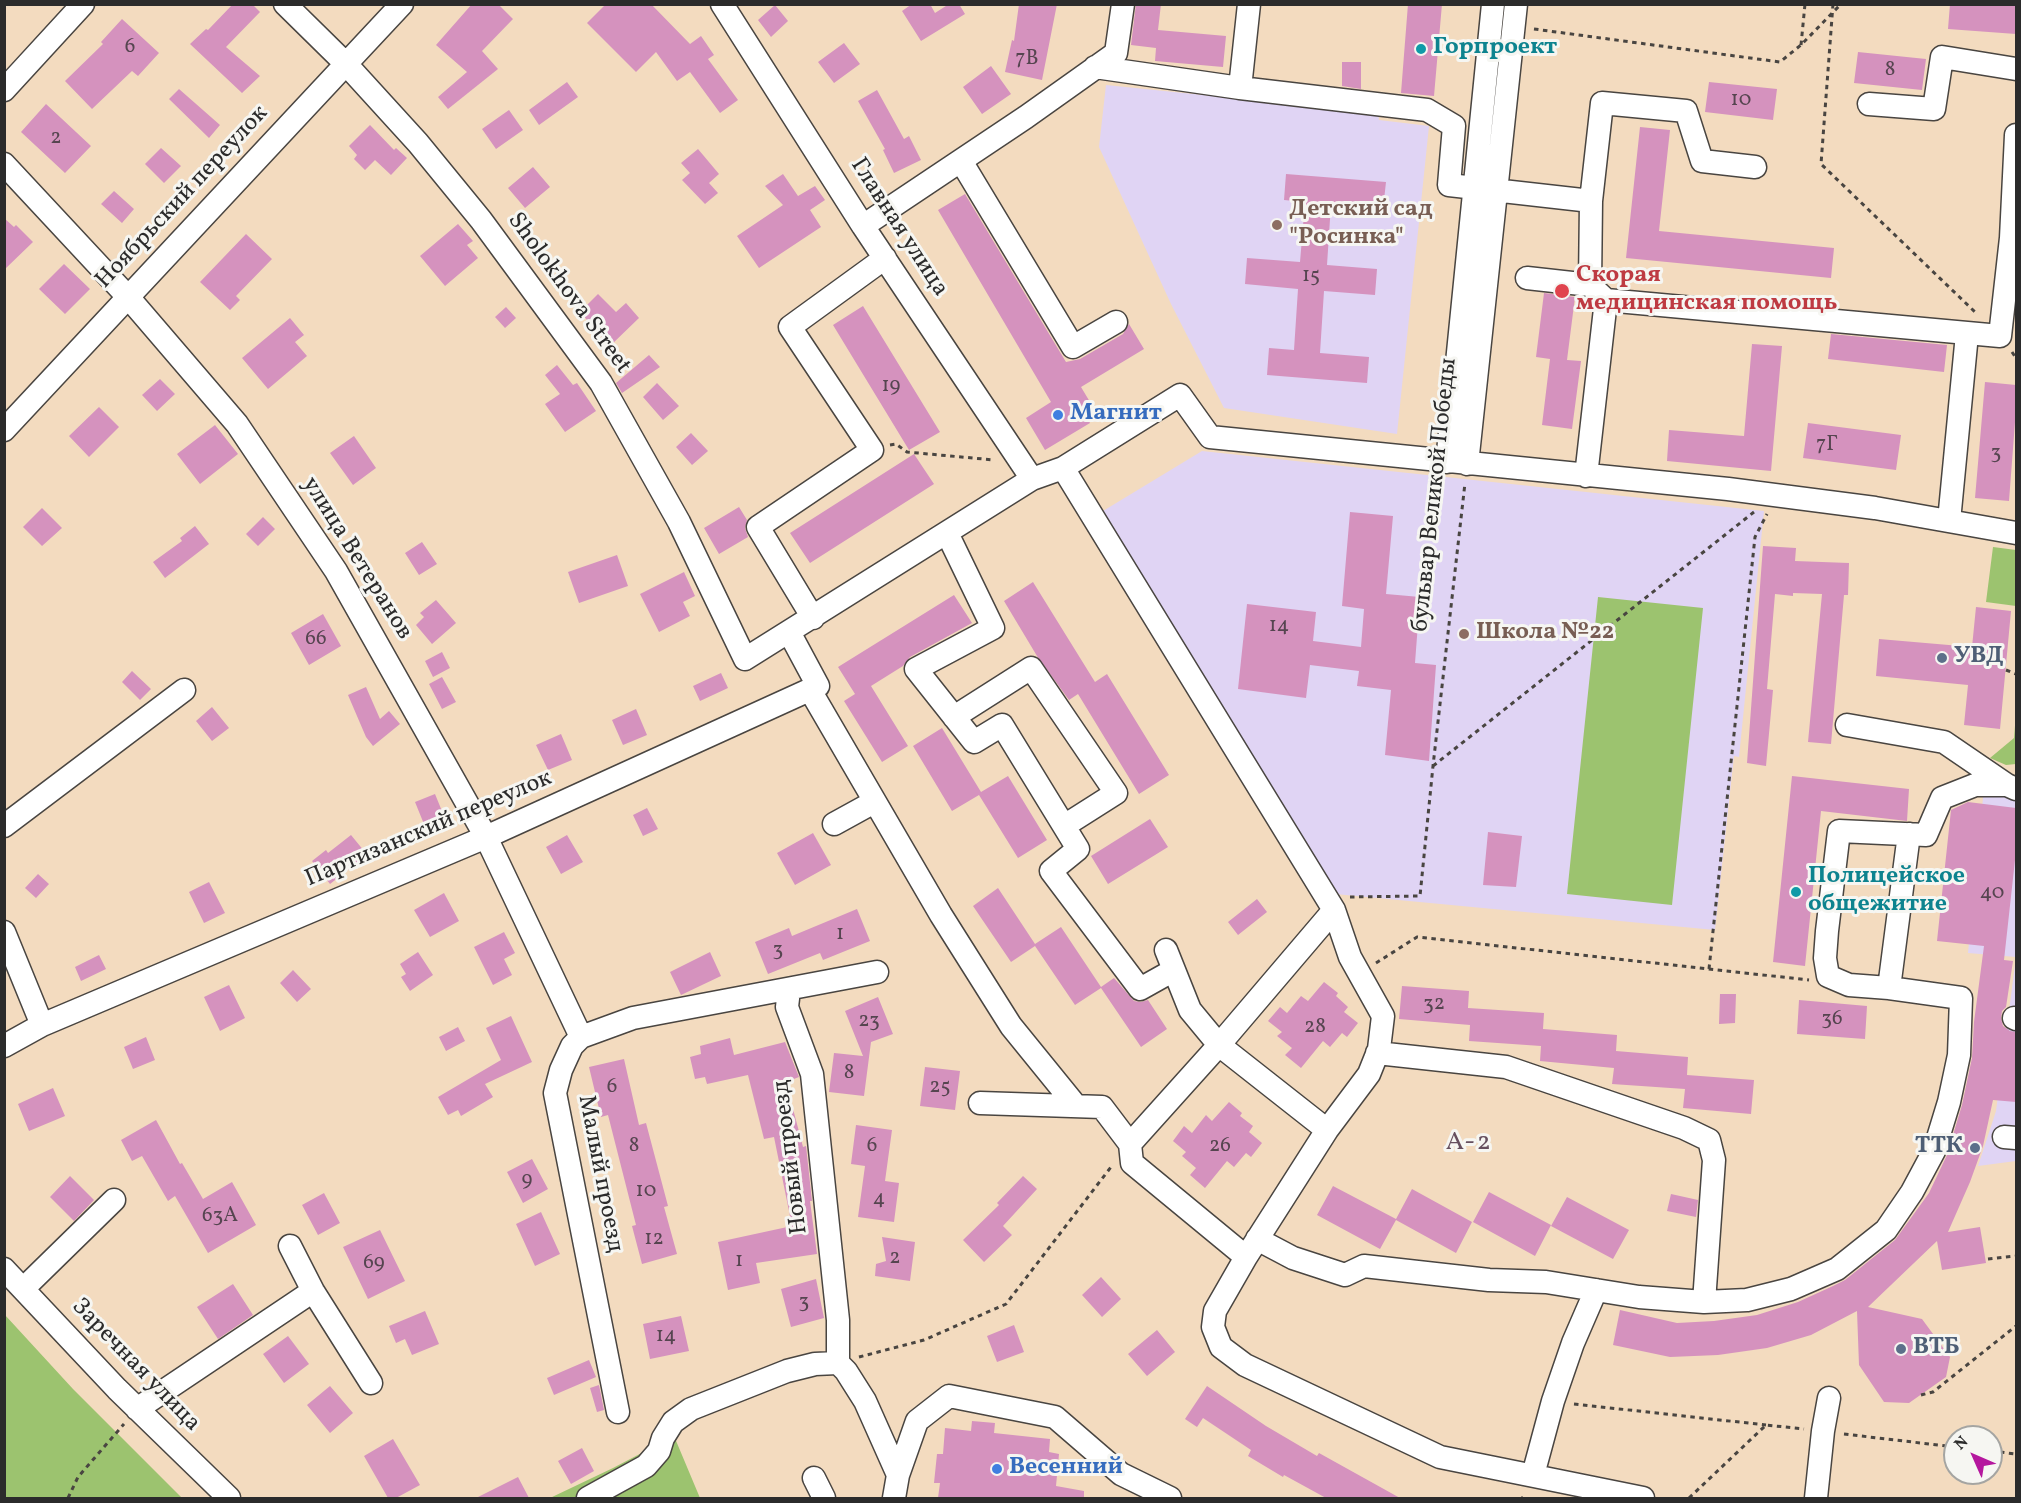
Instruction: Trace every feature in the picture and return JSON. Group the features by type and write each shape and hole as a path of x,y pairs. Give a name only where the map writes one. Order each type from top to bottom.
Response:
{"street":[{"path":"4,90 83,4"},
{"name":"Sholokhova Street","path":"285,4 346,64 418,142 482,220 601,383 679,522 745,659 789,632"},
{"name":"Ноябрьский переулок","path":"4,430 402,4"},
{"name":"Главная улица","path":"722,4 863,226 1026,471"},
{"path":"863,226 962,161 1116,53 1123,4"},
{"path":"1240,88 1250,4"},
{"name":"бульвар Великой Победы","path":"1457,463 1485,189 1493,4"},
{"name":"бульвар Великой Победы","path":"1485,189 1515,15"},
{"path":"1869,104 1934,109 1942,57 2016,69"},
{"path":"1095,67 1240,88 1427,110 1454,126 1449,185 1591,201"},
{"path":"1586,476 1598,292 1591,201 1602,103 1686,111 1702,161 1755,167"},
{"path":"1527,278 1598,292 2000,336 2014,238 2016,135"},
{"path":"962,161 1073,347 1116,322"},
{"name":"улица Ветеранов","path":"4,164 128,297 237,424 336,571 486,837 581,1037"},
{"path":"813,618 758,527 872,450 790,327 885,258"},
{"path":"1949,521 1967,333"},
{"path":"1076,1106 1011,1026 941,915 810,690 818,686 789,632 947,533 1026,471 1062,468 1180,395 1210,437 1776,495 1875,508 2016,533"},
{"path":"1062,468 1334,910 1350,957 1383,1016 1377,1053 1369,1074 1327,1130 1251,1248 1215,1311 1213,1327 1221,1347 1245,1365 1440,1456 1643,1498"},
{"path":"947,533 993,628 916,669 974,742 1002,726 1078,849 1051,871 1140,989 1170,960 1190,1010 1219,1045 1327,1130"},
{"path":"954,717 1031,668 1116,793 1064,826"},
{"path":"4,826 184,690"},
{"name":"Партизанский переулок","path":"4,1046 42,1024 486,837 810,690"},
{"path":"1846,725 1944,742 2012,787"},
{"path":"980,1104 1102,1107 1130,1144 1132,1163 1251,1248 1293,1258 1345,1275 1364,1266 1489,1280 1546,1282 1640,1297 1704,1302 1747,1300 1791,1288 1837,1269 1886,1230 1912,1192 1934,1151 1949,1102 1959,1055 1961,998 1849,985 1828,976 1825,958 1827,931 1839,831 1926,835 1942,798 1975,785 2012,787"},
{"path":"834,824 874,802"},
{"path":"1889,988 1909,834"},
{"path":"1130,1144 1219,1045 1334,910"},
{"path":"4,932 42,1024"},
{"path":"581,1037 633,1018 877,972"},
{"name":"Новый проезд","path":"789,990 787,1007 812,1074 838,1320 838,1363"},
{"name":"Малый проезд","path":"581,1037 572,1046 561,1070 555,1093 618,1412"},
{"path":"1377,1053 1506,1067 1684,1128 1709,1140 1713,1160 1704,1302"},
{"path":"23,1289 114,1200"},
{"path":"290,1246 313,1291 371,1383"},
{"name":"Заречная улица","path":"4,1269 137,1409 230,1498"},
{"path":"1533,1475 1553,1401 1573,1343 1596,1290"},
{"path":"137,1409 313,1291"},
{"path":"588,1498 646,1466 659,1451 663,1438 673,1422 691,1409 787,1371 815,1364 838,1363 846,1371 865,1401 898,1475"},
{"path":"894,1498 898,1475 918,1421 949,1396 1055,1417 1121,1474 1170,1498"},
{"path":"1816,1498 1829,1398"},
{"path":"885,1446 894,1453 902,1452 908,1447"},
{"path":"814,1478 824,1498"}],"path":[{"path":"1801,45 1805,4"},
{"path":"1833,4 1821,164 1974,312"},
{"path":"1515,15 1780,62 1801,45 1841,4"},
{"path":"2000,336 2016,358"},
{"path":"872,450 896,444 907,452 1026,471"},
{"name":"бульвар Великой Победы","path":"1334,910 1336,897 1420,896 1433,766 1457,463"},
{"path":"1433,766 1776,495"},
{"path":"1709,969 1755,537 1776,495"},
{"path":"2006,670 2016,674"},
{"path":"1359,974 1417,937 1814,981"},
{"path":"838,1363 924,1340 1006,1304 1130,1144"},
{"path":"1988,1259 2016,1256"},
{"path":"1920,1395 1933,1392 2016,1326"},
{"path":"1553,1401 1766,1425"},
{"path":"68,1498 78,1477 137,1409"}],"shaded area":[{"name":"Детский сад \"Росинка\"","path":"1106,85 1378,113 1379,120 1429,126 1397,434 1224,408 1171,304 1099,147"},
{"name":"Школа №22","path":"1202,451 1764,511 1739,757 1734,756 1715,930 1335,894 1103,511"},
{"path":"1985,777 2016,795 2016,957 1968,953"},
{"path":"2016,957 2016,1161 1978,1166 1996,1111"}],"green space":[{"path":"1993,547 2016,550 2016,606 1986,602"},
{"path":"1598,597 1703,608 1672,905 1567,894"},
{"path":"2016,713 2016,764 2006,765 1990,758 2014,738"},
{"path":"5,1315 73,1389 182,1498 5,1498"},
{"path":"674,1436 700,1498 550,1498 613,1468"}],"building":[{"path":"233,4 252,4 260,12 226,47 260,76 242,93 190,44 206,29 208,30"},
{"path":"472,4 498,4 513,19 482,51 498,69 448,109 438,97 467,72 436,45"},
{"path":"606,4 651,4 690,44 701,36 714,55 708,59 738,100 720,113 690,72 677,81 656,52 636,72 587,23"},
{"path":"912,4 930,4 935,13 949,4 959,4 965,14 921,41 902,11"},
{"path":"1019,4 1057,4 1042,80 1005,72 1012,40 1014,41"},
{"path":"1136,4 1161,4 1158,30 1226,36 1223,67 1155,61 1156,48 1131,45"},
{"name":"Горпроект","path":"1408,4 1442,4 1434,96 1401,93"},
{"path":"1950,4 2016,4 2016,34 1948,29"},
{"path":"775,5 788,21 771,37 758,20"},
{"path":"122,19 159,53 138,76 132,71 92,109 65,81 103,44 101,42"},
{"path":"844,43 860,64 834,83 818,62"},
{"path":"1858,52 1926,59 1922,90 1854,83"},
{"path":"1342,62 1361,62 1361,89 1342,86"},
{"path":"991,66 1011,94 982,114 963,87"},
{"path":"567,82 578,97 539,125 529,110"},
{"path":"1709,82 1777,89 1773,120 1705,112"},
{"path":"179,89 220,125 209,138 169,99"},
{"path":"877,90 904,139 909,136 921,160 894,173 883,150 885,149 858,101"},
{"path":"46,104 91,146 65,173 21,132"},
{"path":"509,110 523,130 496,149 482,129"},
{"path":"370,125 394,150 396,148 407,158 391,175 375,160 365,170 354,159 357,155 349,146"},
{"path":"1640,127 1670,130 1659,231 1834,248 1831,278 1626,258"},
{"path":"161,148 181,166 164,183 145,164"},
{"path":"698,149 719,174 709,183 718,193 705,204 682,180 690,173 681,163"},
{"path":"533,167 550,187 525,208 508,188"},
{"path":"783,174 798,196 815,186 825,200 810,210 821,227 759,268 737,236 783,205 765,186"},
{"path":"1286,174 1386,182 1383,209 1331,204 1327,265 1377,269 1375,295 1324,291 1320,353 1369,357 1367,383 1267,375 1269,348 1294,350 1298,289 1245,284 1247,258 1300,262 1305,202 1284,200"},
{"path":"114,191 134,209 122,223 101,204"},
{"path":"965,194 1066,362 1080,359 1123,334 1129,324 1144,349 1081,387 1093,407 1084,412 1090,423 1045,450 1026,418 1051,402 938,210"},
{"path":"4,218 14,227 16,225 33,242 4,270"},
{"path":"458,224 473,241 467,245 478,258 445,286 420,256"},
{"path":"246,234 272,259 236,296 240,300 230,310 200,282"},
{"path":"64,264 90,289 65,314 39,289"},
{"path":"1544,293 1575,297 1567,360 1581,361 1572,429 1542,425 1550,359 1536,357"},
{"path":"598,294 616,312 626,303 639,318 610,346 580,312"},
{"path":"863,306 940,432 909,450 833,325"},
{"path":"506,307 516,318 505,328 495,317"},
{"path":"290,318 304,335 295,342 307,356 268,389 242,358"},
{"path":"1831,334 1947,345 1944,372 1828,359"},
{"path":"1752,344 1782,346 1771,471 1667,461 1669,430 1744,436"},
{"path":"649,355 660,367 622,393 616,383"},
{"path":"557,365 573,385 577,383 596,411 565,432 545,404 560,394 545,375"},
{"path":"160,379 175,394 157,411 142,395"},
{"path":"1985,382 2016,385 2009,501 1975,498"},
{"path":"657,383 679,406 663,420 643,397"},
{"path":"99,407 119,427 89,457 69,436"},
{"path":"1808,423 1901,435 1896,470 1803,458"},
{"path":"215,425 238,454 200,484 177,454"},
{"path":"691,433 708,451 692,465 676,447"},
{"path":"354,436 376,468 353,485 330,453"},
{"path":"914,454 934,484 810,563 790,533"},
{"path":"739,507 747,520 745,528 748,537 719,554 704,528"},
{"path":"42,508 62,528 42,546 23,527"},
{"path":"1350,512 1393,516 1386,594 1420,597 1415,663 1436,665 1429,761 1385,755 1391,690 1357,686 1359,671 1310,665 1306,698 1238,689 1247,604 1316,612 1313,641 1361,647 1364,609 1342,606"},
{"path":"263,517 275,529 258,546 246,534"},
{"path":"195,526 209,544 165,578 153,562 182,541 180,538"},
{"path":"422,542 437,564 419,575 405,553"},
{"path":"1763,546 1796,548 1795,561 1849,563 1848,595 1844,595 1831,744 1808,742 1822,594 1793,593 1793,596 1775,594 1767,689 1773,690 1766,766 1747,763"},
{"path":"617,555 628,586 579,603 568,572"},
{"path":"684,572 695,596 683,602 690,616 659,632 640,594"},
{"path":"1033,582 1095,682 1107,674 1169,775 1139,794 1078,694 1069,700 1037,656 1004,601"},
{"path":"954,595 972,623 910,657 903,666 871,686 908,746 882,762 844,701 855,694 838,667"},
{"path":"436,600 456,623 432,644 416,625 424,617 420,613"},
{"name":"УВД","path":"1976,607 2011,611 2000,729 1964,725 1968,685 1876,676 1879,639 1972,647"},
{"path":"323,614 341,646 309,665 291,633"},
{"path":"442,652 450,668 433,677 425,661"},
{"path":"132,671 151,689 140,700 122,682"},
{"path":"721,673 728,688 700,701 693,686"},
{"path":"442,677 456,702 442,709 429,684"},
{"path":"366,687 380,719 389,711 400,724 373,746 366,737 348,695"},
{"path":"212,707 229,728 212,741 196,721"},
{"path":"636,709 647,735 623,745 612,720"},
{"path":"942,728 981,792 1008,776 1047,840 1018,858 979,795 952,811 913,746"},
{"path":"561,734 572,760 548,770 536,745"},
{"name":"Полицейское общежитие","path":"1792,776 1909,789 1907,821 1821,811 1805,966 1773,962"},
{"path":"435,794 446,821 426,829 415,802"},
{"path":"1968,802 2016,808 2016,851 2004,960 2013,961 2006,1007 2002,1011 2001,1018 2003,1026 2016,1032 2016,1102 1993,1100 1983,1146 1948,1232 1980,1227 1986,1263 1942,1270 1937,1241 1868,1307 1922,1319 1950,1357 1946,1377 1909,1403 1884,1402 1859,1365 1857,1311 1811,1335 1767,1348 1718,1355 1670,1357 1613,1345 1620,1310 1677,1323 1714,1321 1757,1315 1798,1302 1833,1286 1845,1280 1895,1240 1929,1193 1947,1155 1962,1105 1972,1058 1974,1022 1984,946 1937,941 1951,810"},
{"path":"647,808 658,829 643,836 633,815"},
{"path":"1150,819 1168,847 1108,884 1091,856"},
{"path":"1488,832 1522,836 1516,887 1483,885"},
{"path":"813,833 831,865 795,885 777,853"},
{"path":"351,835 369,857 330,884 312,861 326,850 328,853"},
{"path":"567,835 583,862 561,874 546,847"},
{"path":"38,874 49,884 36,898 25,888"},
{"path":"209,882 225,913 204,923 189,892"},
{"path":"998,888 1035,944 1061,927 1101,987 1114,978 1134,1001 1148,1000 1167,1029 1141,1047 1101,988 1075,1005 1035,946 1011,962 973,906"},
{"path":"444,893 459,921 430,937 414,910"},
{"path":"1257,899 1267,912 1238,935 1228,922"},
{"path":"857,909 870,941 823,960 820,953 768,974 755,942 789,928 792,936"},
{"path":"504,932 515,953 504,959 512,975 493,985 474,947"},
{"path":"418,952 433,975 410,991 401,977 406,974 400,964"},
{"path":"710,952 721,976 681,995 670,972"},
{"path":"99,955 106,969 81,981 75,967"},
{"path":"293,970 311,989 297,1002 280,983"},
{"path":"1324,982 1338,993 1336,996 1348,1007 1344,1012 1358,1023 1347,1037 1342,1033 1330,1047 1323,1041 1301,1068 1285,1055 1292,1048 1277,1036 1282,1032 1268,1021 1280,1007 1287,1013 1301,996 1308,1001"},
{"path":"229,985 245,1018 220,1031 204,997"},
{"path":"1402,986 1469,991 1468,1008 1544,1013 1543,1029 1617,1035 1616,1051 1688,1057 1687,1075 1754,1080 1751,1114 1683,1108 1685,1089 1612,1084 1614,1068 1540,1061 1541,1046 1469,1041 1470,1025 1399,1019"},
{"path":"1720,994 1736,994 1735,1023 1719,1024"},
{"path":"878,997 893,1034 871,1042 864,1096 829,1092 834,1053 863,1056 845,1011"},
{"path":"1799,1000 1867,1006 1865,1039 1797,1034"},
{"path":"511,1016 532,1062 485,1084 493,1097 461,1116 458,1110 448,1115 438,1097 501,1060 486,1028"},
{"path":"458,1027 465,1041 446,1051 439,1037"},
{"path":"146,1037 155,1060 133,1069 124,1047"},
{"path":"730,1038 734,1055 785,1042 799,1077 786,1082 803,1147 806,1146 817,1254 756,1263 760,1283 728,1290 718,1242 792,1226 774,1137 764,1139 748,1075 707,1084 705,1077 695,1079 690,1057 701,1054 700,1046"},
{"path":"624,1059 639,1125 646,1123 668,1206 664,1207 677,1254 642,1264 632,1226 636,1225 608,1115 601,1117 589,1067"},
{"path":"925,1067 960,1071 955,1110 920,1106"},
{"path":"53,1088 65,1116 29,1131 18,1104"},
{"path":"1229,1102 1242,1113 1240,1116 1253,1126 1249,1132 1262,1143 1251,1157 1246,1153 1234,1167 1227,1161 1205,1188 1190,1175 1196,1168 1182,1156 1186,1152 1173,1141 1184,1126 1192,1133 1206,1115 1212,1121"},
{"path":"156,1120 180,1164 182,1163 203,1199 232,1182 256,1225 208,1253 175,1196 168,1201 142,1156 132,1161 121,1140"},
{"path":"856,1125 892,1130 885,1181 899,1183 894,1222 858,1217 865,1166 851,1164"},
{"path":"532,1159 548,1189 523,1203 507,1172"},
{"path":"70,1176 94,1200 74,1221 50,1197"},
{"path":"1023,1176 1037,1189 1003,1226 1012,1235 984,1262 963,1240 999,1205 997,1203"},
{"path":"1333,1186 1396,1219 1412,1189 1472,1222 1456,1253 1396,1220 1380,1249 1317,1215"},
{"path":"1489,1192 1551,1225 1535,1256 1473,1222"},
{"path":"324,1193 340,1223 318,1235 302,1205"},
{"path":"1671,1194 1698,1200 1696,1217 1667,1211"},
{"path":"1567,1197 1629,1230 1613,1259 1551,1226"},
{"path":"541,1212 560,1254 535,1266 516,1224"},
{"path":"380,1230 405,1281 368,1299 343,1247"},
{"path":"882,1237 915,1242 910,1281 875,1276 876,1264 886,1261"},
{"path":"1101,1277 1121,1299 1102,1317 1082,1295"},
{"path":"816,1279 824,1318 791,1327 781,1289"},
{"path":"233,1284 253,1315 218,1339 197,1307"},
{"path":"425,1311 439,1344 412,1355 405,1339 396,1343 389,1326"},
{"path":"681,1316 689,1351 650,1359 643,1324"},
{"path":"1014,1325 1024,1352 997,1362 987,1336"},
{"path":"1157,1330 1175,1352 1147,1376 1128,1354"},
{"path":"288,1336 309,1364 284,1383 263,1354"},
{"path":"589,1360 596,1377 554,1395 547,1378"},
{"path":"599,1385 604,1410 597,1412 590,1388"},
{"path":"330,1386 353,1413 330,1433 307,1405"},
{"path":"1207,1386 1266,1426 1317,1456 1319,1453 1400,1498 1326,1498 1284,1475 1283,1477 1248,1456 1251,1450 1203,1418 1197,1427 1185,1419"},
{"name":"Весенний","path":"972,1421 995,1423 994,1433 1050,1439 1049,1452 1059,1454 1056,1486 1084,1491 1084,1498 938,1498 940,1483 934,1483 937,1454 943,1454 945,1428 971,1431"},
{"path":"393,1439 420,1485 396,1498 388,1498 364,1456"},
{"path":"582,1448 594,1471 571,1484 558,1461"},
{"path":"518,1477 529,1498 476,1498"}],"place":[{"name":"Горпроект","path":"1421,49"},
{"name":"Детский сад \"Росинка\"","path":"1277,225"},
{"name":"Скорая медицинская помощь","path":"1562,291"},
{"name":"Магнит","path":"1058,415"},
{"name":"Школа №22","path":"1464,634"},
{"name":"УВД","path":"1942,658"},
{"name":"Полицейское общежитие","path":"1796,892"},
{"name":"ТТК","path":"1975,1148"},
{"name":"ВТБ","path":"1901,1349"},
{"name":"Весенний","path":"997,1469"}],"district":[{"name":"А-2","path":"1469,1144"}]}
